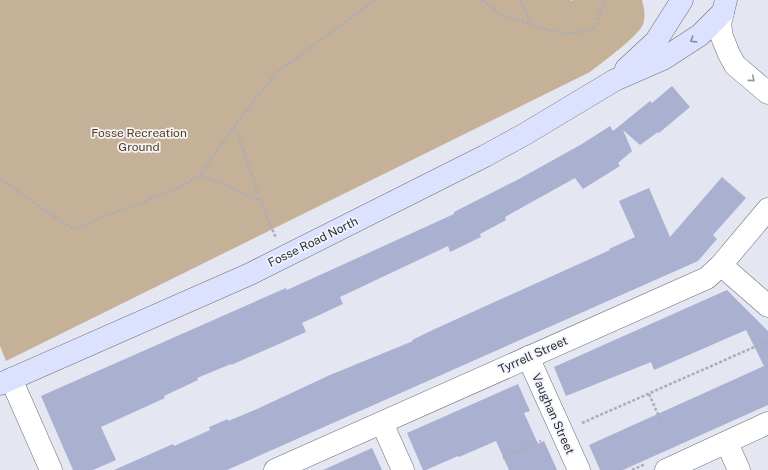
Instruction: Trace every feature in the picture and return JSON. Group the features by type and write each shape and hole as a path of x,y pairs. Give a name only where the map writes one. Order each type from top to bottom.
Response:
{"street":[{"name":"Fosse Road North","path":"615,80 656,41 682,0"},
{"name":"Fosse Road North","path":"5,382 223,286 486,156 526,134 615,80 663,59 700,35 724,6"},
{"path":"724,6 720,24 722,37 729,54 736,65 768,93"},
{"name":"Tyrrell Street","path":"275,470 707,278 721,265 768,209"},
{"path":"721,265 768,306"},
{"name":"Vaughan Street","path":"528,357 578,470"},
{"path":"5,382 50,470"},
{"path":"382,423 402,470"},
{"path":"666,470 768,423"},
{"path":"727,443 739,470"}],"path":[{"path":"0,180 73,229 183,186 200,175 235,126 277,72 375,0"},
{"path":"482,0 500,14 555,32 572,34 585,32 595,27 605,0"},
{"path":"521,0 530,24"},
{"path":"235,126 260,200 283,256"},
{"path":"200,175 260,200"},
{"path":"579,425 768,341"},
{"path":"649,394 661,421"},
{"path":"503,458 546,439"}],"green space":[{"name":"Fosse Recreation Ground","path":"0,0 642,0 645,15 643,24 635,35 590,72 6,361 0,346"}],"building":[{"path":"672,86 690,107 659,133 658,132 640,145 623,130 632,151 618,163 620,166 583,189 575,178 505,217 506,220 480,234 481,237 450,252 448,246 340,297 343,304 302,323 306,332 231,365 197,378 198,380 164,396 165,398 101,427 116,460 93,470 73,470 41,396 286,288 287,290 454,214 454,212 519,179 582,144 610,126 613,131 650,101 652,103"},
{"path":"722,177 746,198 713,235 717,239 698,261 227,470 114,470 173,444 174,446 210,430 209,427 257,409 330,375 413,341 412,340 437,328 610,250 609,249 635,237 619,201 649,188 670,237"},
{"path":"727,290 768,331 768,405 623,470 600,470 589,445 764,366 746,330 654,370 651,362 566,396 554,367"},
{"path":"518,384 530,411 524,413 538,444 544,441 557,470 509,470 496,441 459,457 458,456 423,470 407,433"},
{"path":"372,448 382,470 323,470"}]}
